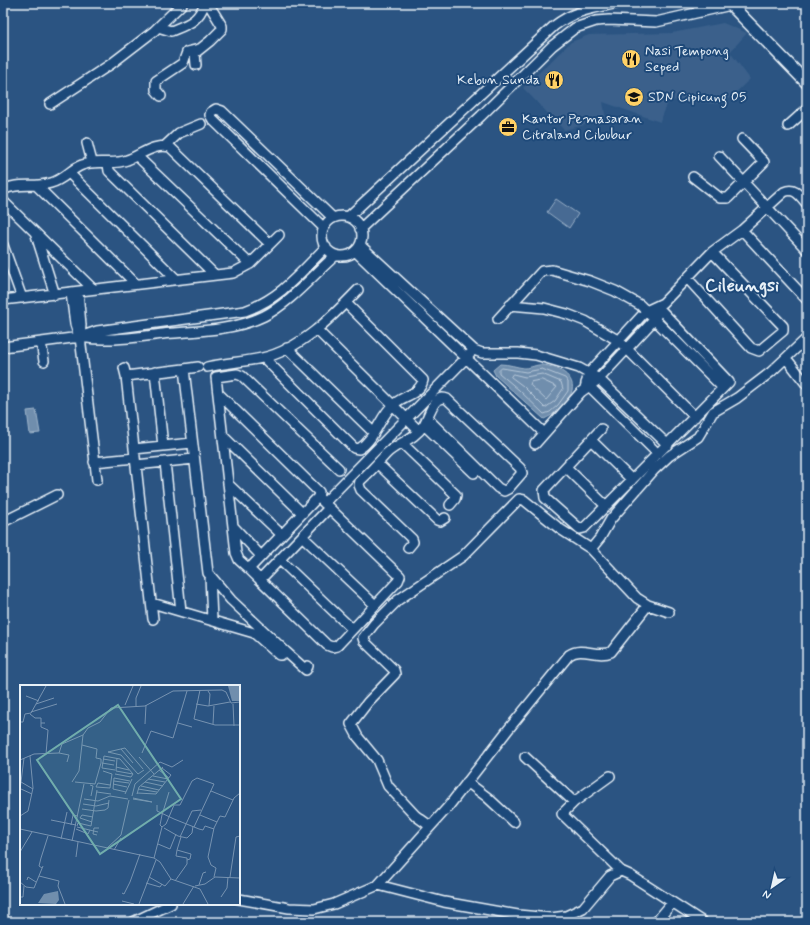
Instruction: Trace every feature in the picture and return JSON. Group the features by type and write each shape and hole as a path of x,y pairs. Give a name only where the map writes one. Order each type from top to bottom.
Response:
{"main road":[{"path":"730,4 807,83"}],"street":[{"path":"50,104 111,64 158,27 183,3"},
{"path":"158,27 171,31 188,24 199,16 205,3"},
{"path":"196,65 194,57 200,49 222,29 222,26 208,3"},
{"path":"348,217 554,26 567,17 585,9 619,3"},
{"path":"696,3 702,12"},
{"path":"360,229 566,34 583,24 610,20 656,22 730,4"},
{"path":"161,96 156,90 156,81 183,63 187,52 200,49"},
{"path":"495,81 505,91"},
{"path":"324,228 213,120 210,115 211,112 216,109 222,111 333,218"},
{"path":"788,126 807,109"},
{"path":"456,117 466,129"},
{"path":"165,146 179,133 202,124"},
{"path":"693,177 722,199 728,198 764,162 742,139"},
{"path":"87,143 92,162"},
{"path":"3,190 7,188 37,186 52,183 80,166 92,162 108,164 128,160 149,149 165,146 170,147 270,244"},
{"path":"136,156 250,264"},
{"path":"718,156 807,250"},
{"path":"108,164 109,171 215,275"},
{"path":"69,173 176,280"},
{"path":"37,186 136,284"},
{"path":"535,444 587,385 599,379 654,320 660,306 712,252 742,230 784,192 794,190 807,204"},
{"path":"3,201 93,290"},
{"path":"340,216 348,217 355,222 360,229 362,237 357,248 344,256 336,255 326,248 322,238 324,228 333,218 340,216"},
{"path":"742,230 807,300"},
{"path":"36,233 55,295"},
{"path":"3,300 233,273 250,264 279,235"},
{"path":"3,245 22,298"},
{"path":"3,347 80,337 97,331 230,314 251,309 277,296 326,248"},
{"path":"357,248 474,350 482,353 518,353 536,355 558,360 589,373 599,379 668,445"},
{"path":"687,278 751,348 759,351 780,335 783,331 783,326 712,252"},
{"path":"80,337 98,340 203,330 248,323 265,316 283,304 336,255"},
{"path":"381,269 466,358 544,433"},
{"path":"498,319 542,271 552,270 583,279 615,291 640,305 723,388"},
{"path":"153,619 125,372 155,372 264,358 287,348 316,330 358,290"},
{"path":"75,292 75,324 80,337 97,480"},
{"path":"264,358 354,448 359,450 364,446 392,405 417,391 422,385 423,380 346,303"},
{"path":"510,305 544,308 567,314 585,321 619,341 695,417"},
{"path":"587,385 589,373 646,311 660,306"},
{"path":"601,429 544,490 545,498 580,529 584,528 668,445 729,380 660,306"},
{"path":"316,330 406,418 423,425 474,473 478,474 482,472 498,488 504,491 508,489 522,473 520,468 447,399 443,397 439,399 431,408 423,425 411,438 386,454 360,481 359,485 360,490 412,539 413,542 408,548"},
{"path":"591,549 600,538 611,519 642,483 669,456 698,437 713,412 737,398 786,358 807,338"},
{"path":"41,342 44,361"},
{"path":"287,348 374,432"},
{"path":"260,580 303,537 324,503 474,350"},
{"path":"786,358 807,385"},
{"path":"184,369 207,568 210,576 212,620"},
{"path":"155,372 163,446"},
{"path":"218,393 318,489 324,503 400,576 398,581 337,646 332,647 327,645 239,560 236,553 224,436 218,393 216,378 237,374 242,376 339,469"},
{"path":"587,385 658,454"},
{"path":"224,436 302,513"},
{"path":"592,440 632,480"},
{"path":"94,462 135,457 163,446 192,443"},
{"path":"402,443 456,495 455,499 450,505"},
{"path":"135,457 165,462 194,459"},
{"path":"165,462 181,612"},
{"path":"378,464 437,520 440,521 445,518"},
{"path":"566,467 606,506"},
{"path":"228,484 282,534"},
{"path":"3,522 57,495"},
{"path":"430,826 416,816 388,786 377,760 358,737 351,724 368,702 395,674 394,670 364,641 365,634 384,614 409,592 463,556 519,499 524,500 560,529 591,549 637,598 648,605 669,612"},
{"path":"248,569 302,513 324,503"},
{"path":"233,526 261,556"},
{"path":"303,537 375,605"},
{"path":"280,560 352,629"},
{"path":"210,576 257,630 285,651 306,670 308,666"},
{"path":"152,604 257,630"},
{"path":"240,899 289,908 314,910 334,904 378,885 467,782 568,656 574,652 582,651 606,654 611,652 648,605"},
{"path":"525,757 574,802"},
{"path":"610,776 574,802 562,813 563,816 621,871 630,875 703,922"},
{"path":"467,782 487,797 514,822"},
{"path":"378,885 451,903 525,916 552,918 566,916 583,908 610,876 621,871"},
{"path":"656,922 672,903"},
{"path":"132,922 169,905"}],"shaded area":[{"path":"723,23 747,33 730,52 750,79 729,99 717,104 669,100 660,122 603,102 606,120 564,130 523,88 571,42 589,35 672,33"},
{"path":"556,199 578,214 569,228 547,212"}],"water":[{"path":"500,364 524,368 540,365 555,368 570,379 572,390 569,397 561,407 544,419 496,376 493,370"},
{"path":"36,410 40,433 30,434 27,411"}],"place":[{"name":"Nasi Tempong Seped","path":"631,59"},
{"name":"Kebun Sunda","path":"554,80"},
{"name":"SDN Cipicung 05","path":"634,97"},
{"name":"Kantor Pemasaran Citraland Cibubur","path":"508,127"}],"district":[{"name":"Cileungsi","path":"742,286"}]}
